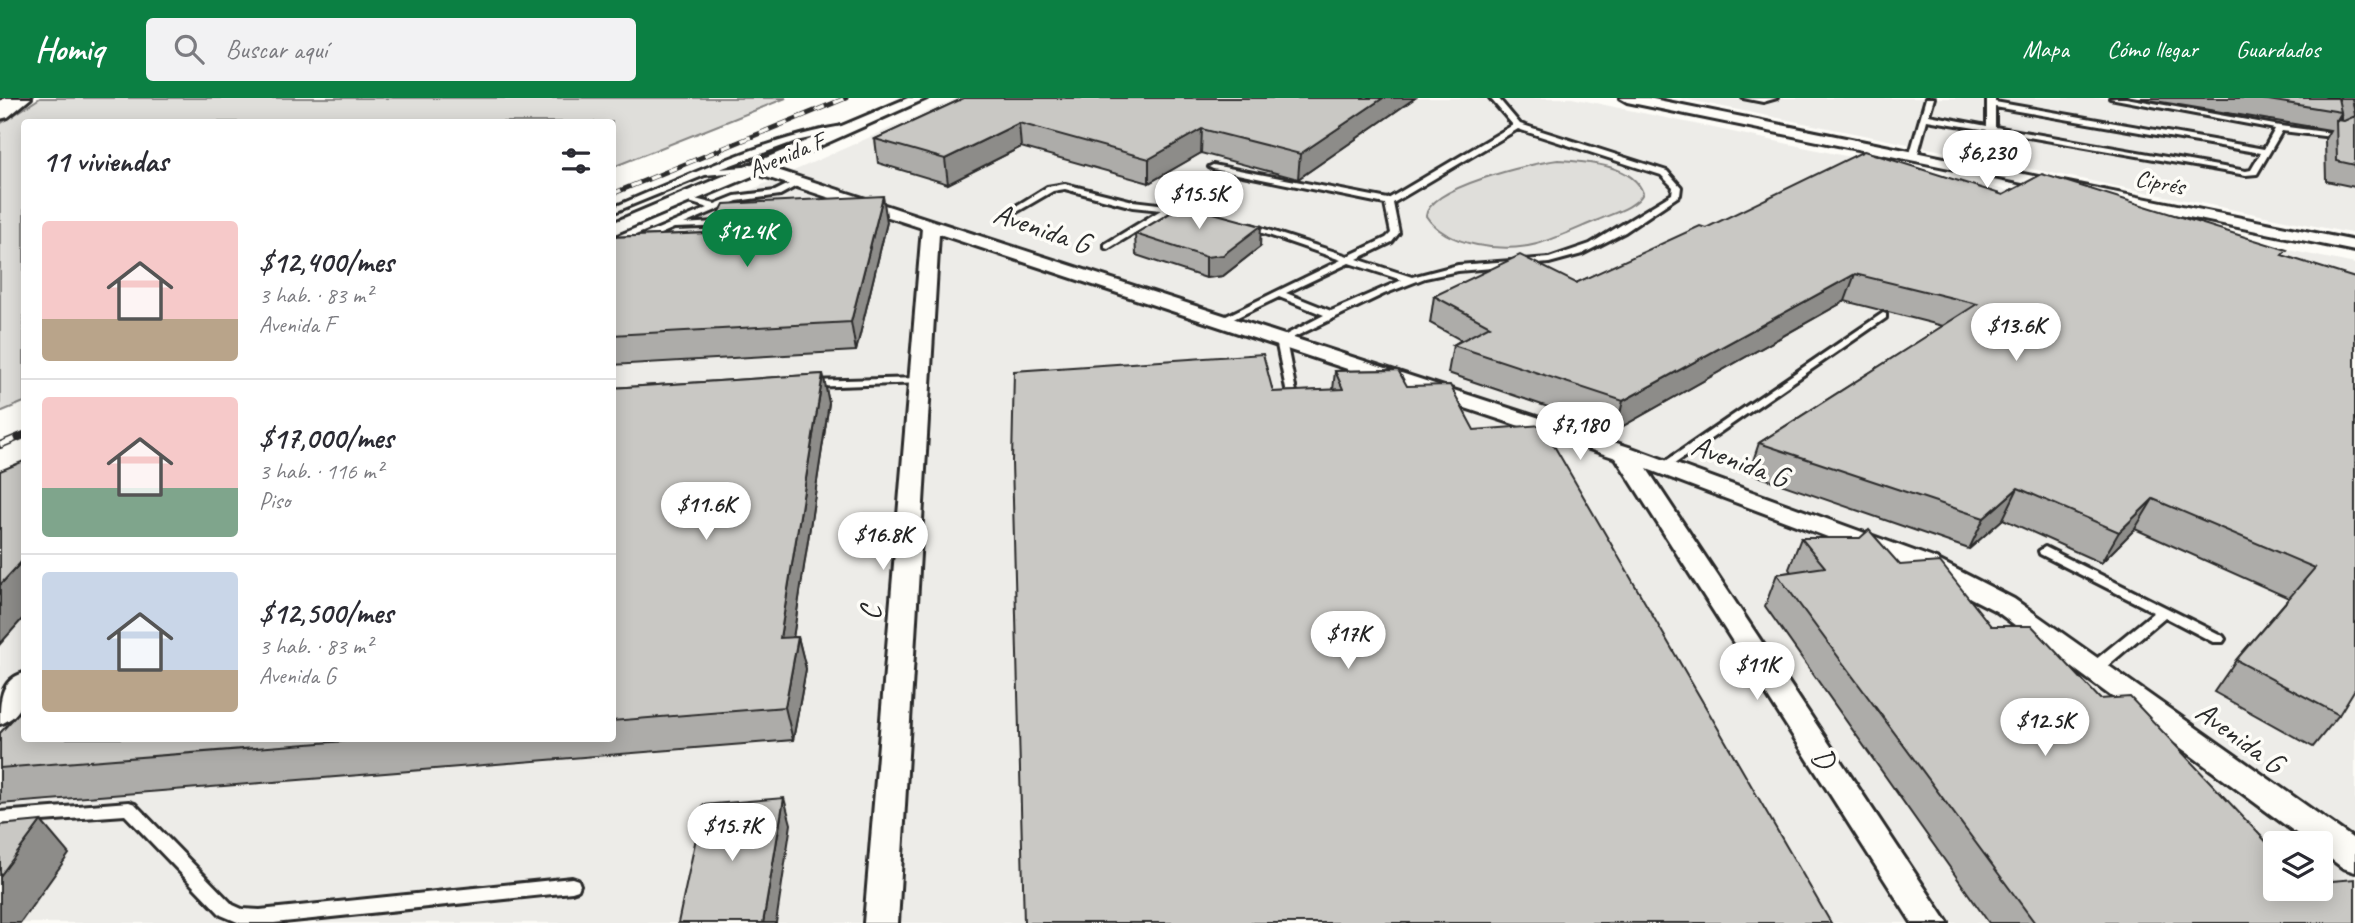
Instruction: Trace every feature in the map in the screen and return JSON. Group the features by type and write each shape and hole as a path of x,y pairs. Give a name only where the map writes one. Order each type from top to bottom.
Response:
{"highway":[{"path":"0,113 20,98"}],"street":[{"name":"Avenida F","path":"616,228 920,98"},
{"name":"Ciprés","path":"1627,98 1981,170 2204,220 2355,246"},
{"name":"Avenida G","path":"756,168 1624,453 1927,565 2005,605 2352,848"},
{"name":"C","path":"881,923 931,224"},
{"name":"D","path":"1624,453 1931,923"},
{"path":"0,713 21,687"}],"lane":[{"path":"1295,411 1281,340 1412,280 1443,271 1563,257 1587,249 1676,195 1677,187 1664,173 1517,126 1494,98"},
{"path":"1747,98 1773,98"},
{"path":"1913,156 1930,98"},
{"path":"2114,98 2280,128 2336,134 2330,98"},
{"path":"1981,170 1991,128 1991,101 2266,152"},
{"path":"1925,117 2245,173 2254,172 2280,128"},
{"path":"1213,166 1389,202 1517,126"},
{"path":"616,209 780,142 804,134 853,127"},
{"path":"703,173 756,168"},
{"path":"616,250 715,207 752,195 777,193 800,182"},
{"path":"1007,214 1050,189 1065,186 1122,202 1198,212"},
{"path":"772,204 777,193"},
{"path":"686,198 715,207"},
{"path":"1221,321 1378,247 1395,233 1389,202"},
{"path":"1108,246 1169,208"},
{"path":"671,228 735,223"},
{"path":"1237,223 1412,280"},
{"path":"1280,294 1334,316"},
{"path":"1663,467 1884,316"},
{"path":"794,385 920,381"},
{"path":"2045,551 2218,639"},
{"path":"2094,669 2164,611"},
{"path":"0,818 129,808 227,911 241,916 260,917 572,885"}],"shaded area":[{"path":"40,98 786,98 616,166 616,119 21,119 21,403 0,412 0,124"},
{"path":"958,98 1572,98 2355,264 2355,923 0,923 0,524 21,514 21,742 616,742 616,250"},
{"path":"1679,98 2355,98 2355,234"},
{"path":"1558,160 1619,170 1638,183 1643,193 1623,210 1553,239 1524,247 1493,247 1461,241 1447,235 1426,216 1431,205 1462,186 1506,171"}],"building":[{"path":"964,98 1383,98 1300,154 1202,129 1149,159 1019,123 945,159 875,139"},
{"path":"2256,98 2338,98 2341,112"},
{"path":"2355,116 2355,165 2337,161 2336,120 2344,121"},
{"path":"1864,151 2003,195 2042,174 2287,250 2282,255 2355,278 2355,689 2339,715 2236,660 2315,568 2153,499 2119,532 2018,488 1984,518 1759,443 1977,304 1855,274 1623,401 1453,345 1490,326 1434,296 1520,255 1576,283 1700,226 1706,228"},
{"path":"883,196 851,322 616,335 616,237 709,233 724,204"},
{"path":"1184,205 1261,226 1223,255 1206,257 1135,234"},
{"path":"1263,354 1273,392 1343,389 1335,371 1398,370 1407,386 1450,385 1474,430 1542,425 1831,923 1024,923 1012,462 1014,371"},
{"path":"823,374 780,638 798,637 785,707 616,721 616,388"},
{"path":"21,462 21,562 0,585 0,471"},
{"path":"1869,530 1900,565 1940,562 1991,626 2032,626 2100,699 2130,697 2263,838 2263,901 2333,901 2333,881 2355,879 2355,923 2035,923 1777,574 1825,567 1801,538 1860,538"},
{"path":"21,710 21,742 333,742 0,768 0,733"},
{"path":"784,798 763,923 678,923 703,805"},
{"path":"41,821 0,876 0,825"}],"railway":[{"path":"616,192 846,98"},
{"path":"0,445 21,436"}]}
